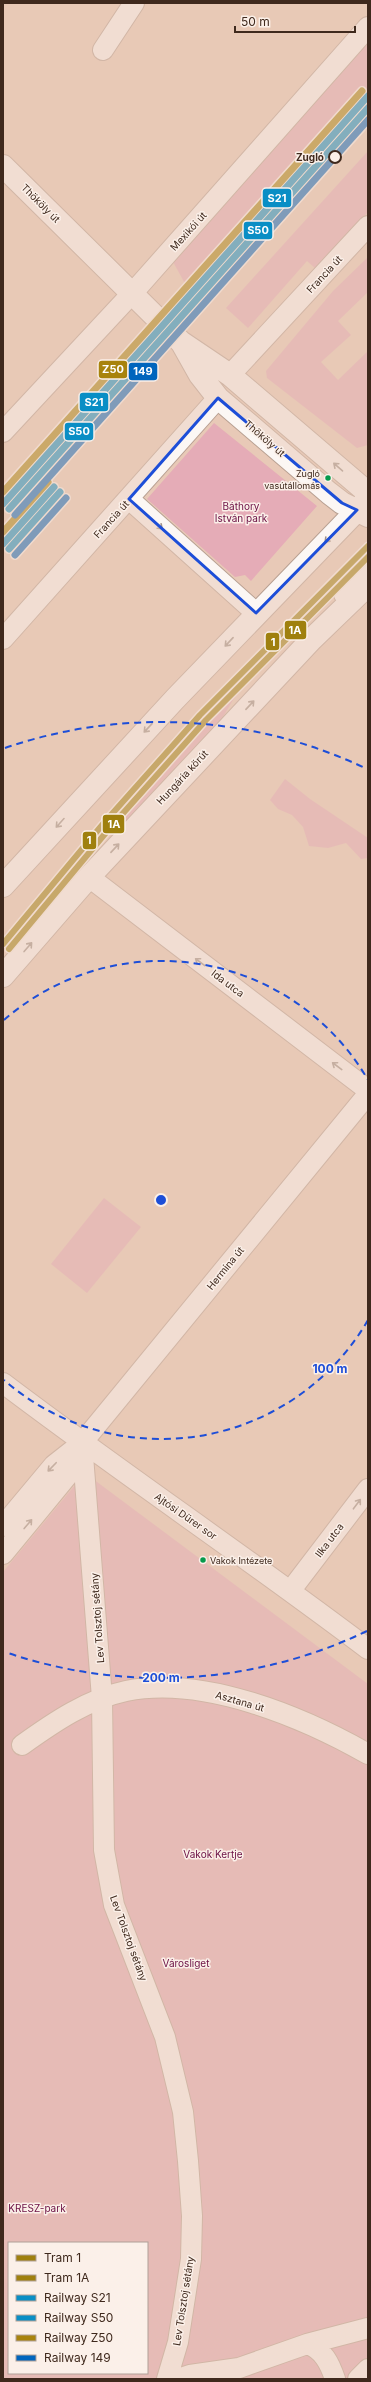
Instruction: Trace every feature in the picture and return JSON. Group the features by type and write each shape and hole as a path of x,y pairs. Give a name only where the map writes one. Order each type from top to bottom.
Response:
{"main road":[{"name":"Thököly út","path":"3,166 181,342 230,375 365,505"},
{"name":"Thököly út","path":"181,342 200,375 218,398 329,493 365,505"},
{"path":"3,886 81,800 256,614 365,505"},
{"path":"312,639 368,563"},
{"name":"Hungária körút","path":"3,976 89,877 312,639 368,585"}],"street":[{"path":"103,50 134,3"},
{"name":"Mexikói út","path":"3,432 132,294 368,27"},
{"name":"Francia út","path":"230,375 368,226"},
{"name":"Francia út","path":"3,639 218,398"},
{"path":"129,499 256,614"},
{"name":"Ida utca","path":"89,877 368,1090"},
{"name":"Hermina út","path":"3,1526 54,1465 82,1442 368,1094"},
{"name":"Ajtósi Dürer sor","path":"3,1383 82,1442 291,1590 368,1649"},
{"name":"Hermina út","path":"3,1554 68,1475 82,1442"},
{"name":"Lev Tolsztoj sétány","path":"82,1442 102,1698 104,1850 114,1905 165,2037 182,2112 192,2216 191,2259 178,2342 167,2379"},
{"name":"Ilka utca","path":"291,1590 368,1489"},
{"name":"Asztana út","path":"22,1745 74,1710 102,1698 127,1691 156,1688 200,1691 235,1697 330,1733 368,1754"},
{"path":"178,2379 239,2368 307,2344 368,2328"},
{"path":"178,2342 184,2359 191,2366 206,2373"},
{"path":"307,2344 314,2346 323,2354 335,2379"},
{"path":"358,2379 368,2369"}],"highlighted area":[{"path":"218,398 342,503 357,510 256,613 129,499"}],"green space":[{"path":"368,42 368,89 188,289 172,260"},
{"path":"368,151 368,212 316,269 307,261 248,328 226,308"},
{"path":"368,257 368,292 338,321 351,335 321,362 338,380 368,351 368,445 357,448 267,378 266,371 333,291"},
{"name":"Báthory István park","path":"214,423 317,506 251,581 245,575 235,577 147,499"},
{"path":"242,685 244,686 233,700 214,732 178,766 136,813 106,839 104,836 121,819 153,774"},
{"path":"285,779 310,799 368,838 368,858 361,859 346,843 328,848 309,846 303,827 292,815 278,809 270,800"},
{"path":"104,1198 141,1227 87,1293 51,1264"},
{"name":"Városliget","path":"85,1473 368,1684 368,2379 3,2379 3,1572"}],"tram line":[{"name":"1","path":"3,944 103,824 200,715 368,546"},
{"name":"1A","path":"9,949 109,829 206,720 368,557"}],"rail line":[{"name":"Z50","path":"3,492 362,91"},
{"name":"S21","path":"3,504 368,96"},
{"name":"S50","path":"9,509 368,108"},
{"name":"149","path":"15,515 368,120"},
{"name":"Z50","path":"3,532 48,482"},
{"name":"S21","path":"3,544 54,487"},
{"name":"S50","path":"9,549 60,492"},
{"name":"149","path":"15,555 66,498"}],"place":[{"name":"Zugló","path":"335,157"},
{"name":"Zugló vasútállomás","path":"328,478"},
{"name":"Vakok Intézete","path":"203,1560"}],"park label":[{"name":"Vakok Kertje","path":"213,1854"},
{"name":"KRESZ-park","path":"37,2208"}]}
